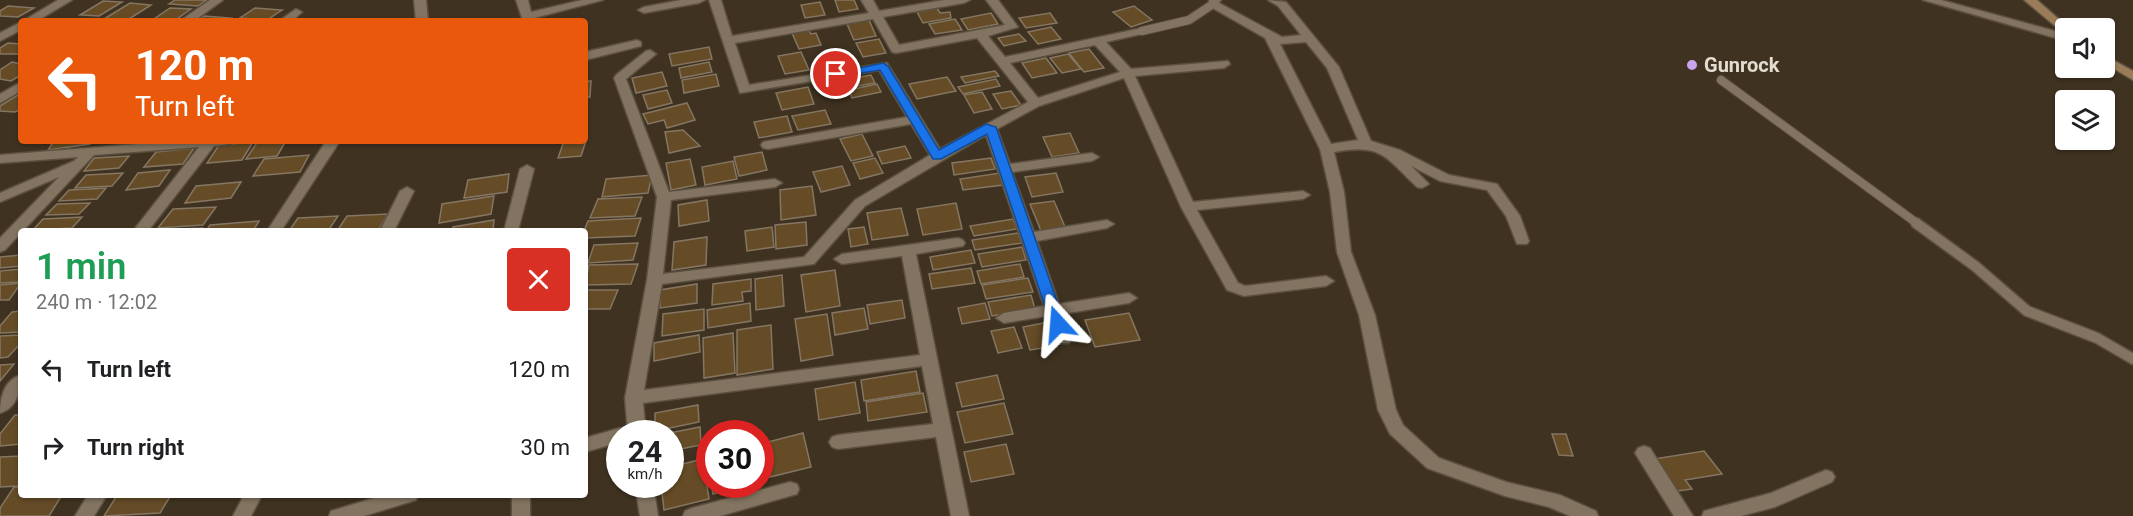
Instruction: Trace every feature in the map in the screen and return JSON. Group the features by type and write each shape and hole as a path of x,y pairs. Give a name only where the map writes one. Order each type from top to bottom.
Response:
{"main road":[{"path":"2030,0 2055,22"},
{"path":"2115,65 2133,76"}],"street":[{"path":"34,18 66,0"},
{"path":"190,18 217,0"},
{"path":"420,0 423,18"},
{"path":"522,0 528,18 597,0"},
{"path":"644,10 699,0"},
{"path":"716,0 744,90 883,66 937,156"},
{"path":"867,0 896,49 1012,27 992,0"},
{"path":"729,40 964,0"},
{"path":"1274,0 1282,4 1333,67 1365,142"},
{"path":"1929,0 2055,35"},
{"path":"1214,2 1272,38 1291,42 1309,39"},
{"path":"289,18 296,12"},
{"path":"0,38 18,28"},
{"path":"1000,62 1142,31"},
{"path":"980,34 1000,62 1035,103"},
{"path":"1272,38 1327,149 1337,192 1344,252 1367,315 1387,410 1396,429 1434,464 1505,489 1553,500 1589,516"},
{"path":"1099,42 1128,73 1188,207 1232,286 1244,291 1326,281"},
{"path":"588,55 638,44"},
{"path":"631,420 655,280 664,197 620,78 650,54"},
{"path":"655,280 810,261 860,203 937,156 1035,103 1128,73 1224,64"},
{"path":"0,99 18,88"},
{"path":"768,146 915,119"},
{"path":"990,127 1063,339"},
{"path":"1327,149 1365,142 1384,147 1445,178 1492,187 1513,216 1522,241"},
{"path":"0,159 187,144"},
{"path":"142,228 207,144"},
{"path":"275,228 331,144"},
{"path":"1384,147 1422,184"},
{"path":"0,247 89,153"},
{"path":"1006,169 1092,157"},
{"path":"0,198 77,165"},
{"path":"512,228 527,169"},
{"path":"664,197 775,183"},
{"path":"388,228 407,191"},
{"path":"1188,207 1303,195"},
{"path":"1028,237 1107,224"},
{"path":"842,259 958,243"},
{"path":"908,250 960,516"},
{"path":"1004,318 1129,298"},
{"path":"634,398 931,359"},
{"path":"9,402 18,386"},
{"path":"838,442 944,429"},
{"path":"588,444 606,439"},
{"path":"1644,453 1684,516"},
{"path":"1711,516 1775,500 1826,477"},
{"path":"692,516 790,489"},
{"path":"84,516 96,498"},
{"path":"242,516 251,498"},
{"path":"338,516 399,498"},
{"path":"521,498 521,516"},
{"path":"646,498 649,516"}],"lane":[{"path":"1142,31 1185,22 1205,12 1214,2"},
{"path":"1721,80 1975,266 2027,310 2097,338 2133,359"}],"building":[{"path":"175,0 207,0 198,6 169,4"},
{"path":"835,0 854,0 858,9 839,12"},
{"path":"103,1 122,2 99,16 80,15"},
{"path":"820,2 825,15 805,18 801,5"},
{"path":"130,3 151,5 131,18 106,18"},
{"path":"8,6 34,8 18,17 0,16 0,11"},
{"path":"1134,6 1152,20 1131,27 1113,12"},
{"path":"170,8 191,9 178,18 155,18"},
{"path":"255,8 282,10 270,18 240,18"},
{"path":"937,8 940,13 950,12 951,18 923,23 917,12"},
{"path":"991,13 998,24 968,30 961,19"},
{"path":"1050,13 1057,23 1026,28 1019,18"},
{"path":"204,16 231,18 201,18"},
{"path":"955,19 962,30 935,34 929,24"},
{"path":"869,20 876,36 854,40 847,24"},
{"path":"1051,27 1061,39 1038,44 1028,32"},
{"path":"809,30 811,34 816,33 821,45 799,49 792,33"},
{"path":"1019,34 1026,41 1004,46 998,38"},
{"path":"879,39 886,53 863,57 856,43"},
{"path":"8,43 18,44 18,54 0,54 0,48"},
{"path":"709,47 712,59 672,66 669,54"},
{"path":"1089,49 1104,68 1084,72 1069,53"},
{"path":"801,52 809,70 785,74 778,56"},
{"path":"1068,54 1081,69 1062,73 1050,58"},
{"path":"1046,58 1057,73 1032,78 1022,63"},
{"path":"12,62 18,63 18,77 11,81 0,79 0,70"},
{"path":"709,62 712,72 681,78 679,68"},
{"path":"995,71 999,76 965,83 961,77"},
{"path":"662,72 667,86 636,93 632,78"},
{"path":"716,74 719,86 684,93 682,80"},
{"path":"871,75 875,83 847,88 844,80"},
{"path":"947,77 956,91 917,99 909,84"},
{"path":"996,79 1000,86 963,94 958,87"},
{"path":"591,81 590,97 588,97 588,82"},
{"path":"877,84 881,92 852,98 849,90"},
{"path":"808,87 814,104 782,110 776,93"},
{"path":"667,90 672,103 648,109 643,95"},
{"path":"1011,91 1021,105 1002,109 993,94"},
{"path":"982,92 992,109 974,113 964,95"},
{"path":"18,95 18,110 0,111 0,106"},
{"path":"687,103 695,120 667,128 664,120 648,124 643,114"},
{"path":"825,110 831,124 798,130 792,116"},
{"path":"787,116 792,132 759,138 754,122"},
{"path":"683,130 700,146 669,153 665,132"},
{"path":"1070,133 1079,153 1052,157 1043,137"},
{"path":"862,134 873,156 851,161 840,139"},
{"path":"52,144 90,144 48,150"},
{"path":"252,144 242,160 207,163 219,145"},
{"path":"256,144 284,144 277,156 246,159"},
{"path":"563,144 585,144 581,156 558,158"},
{"path":"905,146 911,158 882,164 877,152"},
{"path":"194,148 183,164 144,167 156,152"},
{"path":"762,152 767,170 739,176 734,157"},
{"path":"309,155 300,172 253,176 264,159"},
{"path":"129,156 119,168 84,171 94,158"},
{"path":"875,158 883,173 860,179 853,163"},
{"path":"991,158 995,169 954,175 952,163"},
{"path":"690,159 696,185 671,190 666,163"},
{"path":"733,161 737,179 705,185 702,167"},
{"path":"842,166 850,185 821,192 813,172"},
{"path":"170,170 159,186 126,190 138,173"},
{"path":"123,173 112,186 75,188 86,175"},
{"path":"1000,173 1003,185 963,190 960,179"},
{"path":"1056,173 1063,192 1032,197 1025,177"},
{"path":"509,174 507,192 464,198 468,180"},
{"path":"652,175 648,193 602,197 606,179"},
{"path":"241,182 231,198 185,203 196,186"},
{"path":"812,186 816,215 781,220 780,190"},
{"path":"106,188 97,199 59,201 69,190"},
{"path":"494,196 491,214 439,223 442,204"},
{"path":"642,197 635,216 590,218 598,199"},
{"path":"707,200 709,221 679,226 678,205"},
{"path":"1054,201 1065,227 1041,231 1030,204"},
{"path":"90,203 79,214 46,215 57,204"},
{"path":"956,203 962,229 923,235 917,209"},
{"path":"216,207 203,225 158,228 173,209"},
{"path":"901,208 908,235 872,240 867,213"},
{"path":"388,214 380,228 339,228 347,216"},
{"path":"338,216 330,228 291,228 298,218"},
{"path":"82,217 72,228 35,228 43,219"},
{"path":"641,218 635,236 588,238 588,228 585,228 588,221"},
{"path":"1013,219 1017,229 974,236 970,226"},
{"path":"494,220 493,228 453,227"},
{"path":"259,221 255,228 208,228 210,225"},
{"path":"806,222 807,245 776,249 775,225"},
{"path":"772,227 774,247 747,251 745,231"},
{"path":"864,227 868,244 851,247 848,229"},
{"path":"1018,233 1022,243 975,250 972,240"},
{"path":"707,237 706,265 672,270 674,242"},
{"path":"638,243 633,260 588,263 594,245"},
{"path":"1022,247 1026,260 982,267 978,254"},
{"path":"971,250 975,263 933,270 930,257"},
{"path":"18,255 18,266 0,268 0,257"},
{"path":"638,264 631,284 588,285 589,265"},
{"path":"1020,264 1024,277 981,284 977,271"},
{"path":"971,268 975,283 932,289 929,274"},
{"path":"18,269 18,282 0,283 0,271"},
{"path":"835,270 840,306 806,312 801,275"},
{"path":"782,275 784,306 756,310 755,279"},
{"path":"1028,278 1033,292 986,299 982,285"},
{"path":"751,279 751,291 742,292 743,301 712,305 713,284"},
{"path":"18,283 18,287 9,300 0,300 0,285"},
{"path":"697,284 697,303 660,308 660,290"},
{"path":"588,290 618,290 610,309 588,309"},
{"path":"1031,295 1035,309 992,316 988,302"},
{"path":"902,300 905,318 870,324 867,305"},
{"path":"750,303 751,321 708,328 707,310"},
{"path":"985,303 990,319 962,324 958,308"},
{"path":"864,308 868,329 835,335 832,313"},
{"path":"704,309 704,330 662,336 663,314"},
{"path":"18,311 18,332 0,333 0,326 12,312"},
{"path":"1129,313 1140,340 1095,347 1085,320"},
{"path":"827,314 833,355 801,361 795,319"},
{"path":"1048,322 1057,346 1030,350 1023,327"},
{"path":"771,325 773,369 737,375 737,330"},
{"path":"1014,327 1022,348 998,353 991,331"},
{"path":"733,333 735,373 704,378 703,338"},
{"path":"18,335 18,346 8,357 0,358 0,336"},
{"path":"699,335 700,352 654,361 654,343"},
{"path":"14,364 0,381 0,365"},
{"path":"916,371 920,392 864,401 861,380"},
{"path":"997,375 1004,399 962,407 956,383"},
{"path":"855,382 860,413 819,420 815,389"},
{"path":"923,393 927,412 868,421 866,402"},
{"path":"1004,403 1013,434 965,443 957,412"},
{"path":"698,405 699,420 684,425 684,420 655,420 655,413"},
{"path":"15,415 18,415 18,444 0,446 0,434"},
{"path":"696,428 696,446 684,448 684,430"},
{"path":"803,433 811,467 774,476 774,440"},
{"path":"1552,434 1566,434 1573,456 1559,455"},
{"path":"1006,444 1014,474 971,482 964,452"},
{"path":"1704,451 1722,474 1685,480 1692,489 1678,491 1654,459"},
{"path":"18,456 18,486 0,487 0,457"},
{"path":"696,461 696,498 709,499 664,510 663,498 684,498 684,464"},
{"path":"14,487 18,487 18,498 60,498 49,516 0,516 0,508"},
{"path":"115,498 169,498 160,513 104,516"}],"place":[{"name":"Gunrock","path":"1692,65"}],"route":[{"path":"836,74 883,66 937,156 990,127 1058,324"}]}
